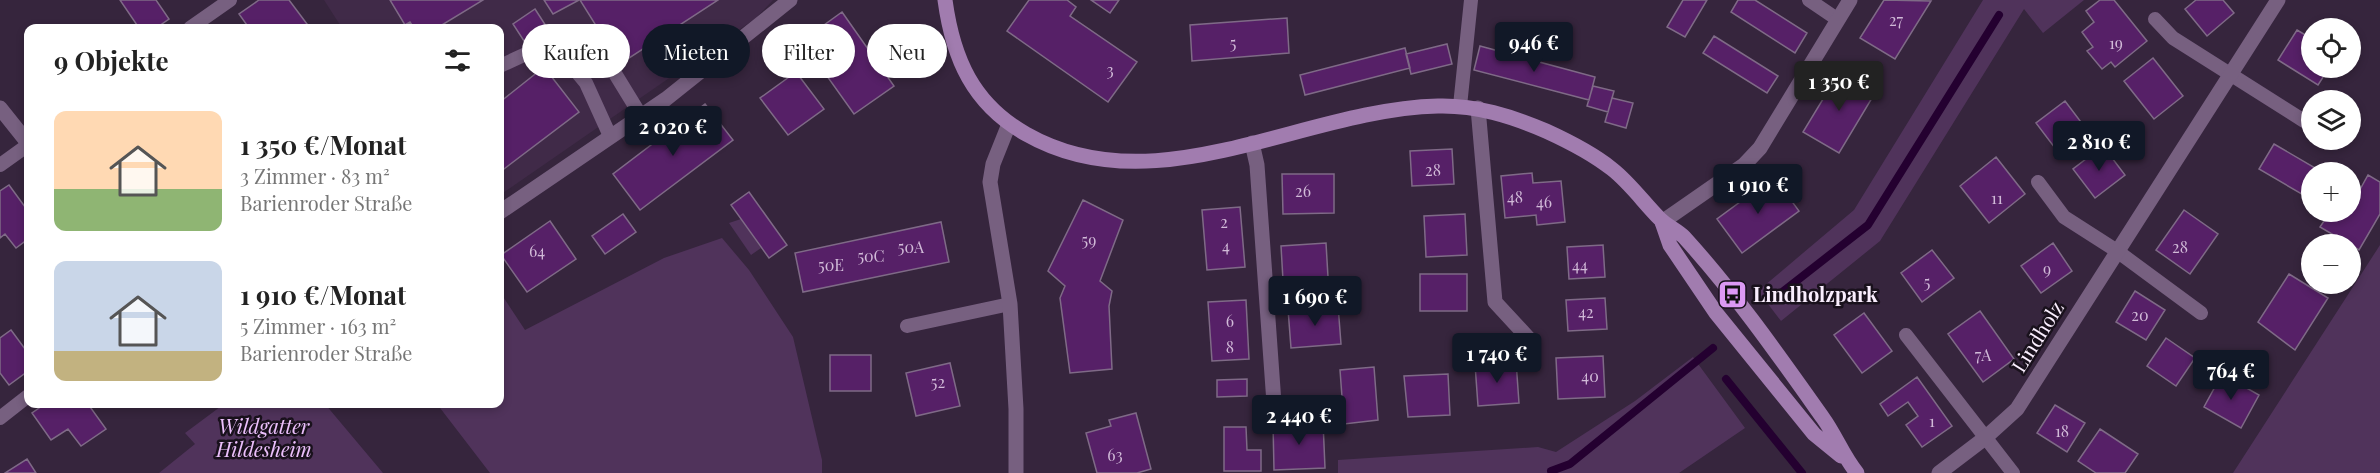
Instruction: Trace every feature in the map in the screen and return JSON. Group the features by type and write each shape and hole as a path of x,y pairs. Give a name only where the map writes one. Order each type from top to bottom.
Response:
{"main road":[{"path":"945,0 949,27 958,56 970,82 986,104 1009,124 1045,144 1074,155 1102,161 1154,162 1252,143 1392,111 1460,106 1478,108 1536,127 1579,147 1612,169 1662,222 1681,234 1764,335 1827,423 1853,468"},
{"path":"1662,222 1670,245 1716,312 1814,434 1853,468"}],"street":[{"path":"504,209 666,99 790,0"},
{"path":"1662,222 1744,165 1760,148 1850,0"},
{"name":"Lindholz","path":"1939,473 1985,438 2017,409 2278,0"},
{"path":"0,108 24,139"},
{"path":"1478,108 1495,302 1531,341"},
{"path":"1009,124 993,164 990,182 1010,304 1016,409 1016,473"},
{"path":"1252,143 1257,165 1274,403"}],"lane":[{"path":"196,24 230,0"},
{"path":"1460,106 1471,0"},
{"path":"1809,0 1838,19"},
{"path":"2155,19 2173,38 2301,119"},
{"path":"504,64 552,42 586,83 610,136"},
{"path":"618,78 641,116"},
{"path":"0,165 24,147"},
{"path":"2038,182 2064,217 2117,251 2201,313"},
{"path":"907,326 1010,304"},
{"path":"1906,334 2013,473"},
{"path":"0,418 24,399"}],"shaded area":[{"path":"324,0 773,0 747,24 642,24 642,78 669,78 504,192 504,24 339,24"}],"green space":[{"path":"1983,0 2084,0 2043,33 2024,9 1880,241 1781,321 1758,291 1854,210"},
{"path":"741,219 761,248 751,255 729,223"},
{"path":"722,238 749,270 793,337 822,460 822,473 490,473 440,408 504,408 504,298 525,330 664,258"},
{"path":"2380,245 2380,473 2233,473 2348,294 2361,294 2361,274"},
{"path":"1693,357 1745,428 1679,473 1338,473 1338,460 1538,447 1556,452 1635,401"},
{"name":"Wildgatter Hildesheim","path":"219,408 328,408 383,473 159,473 195,444 185,433"}],"building":[{"path":"120,0 156,0 169,19 162,24 136,24"},
{"path":"259,0 289,0 307,24 246,24 239,14"},
{"path":"390,0 483,0 444,24 411,24 410,22 404,24"},
{"path":"544,0 579,0 553,14"},
{"path":"580,0 718,0 681,24 642,24 642,50 630,57 630,24 595,24"},
{"path":"1029,0 1067,0 1076,7 1070,16 1137,62 1108,102 1007,31"},
{"path":"1091,0 1119,0 1110,13"},
{"path":"1683,0 1707,0 1685,37 1667,27"},
{"path":"1738,0 1755,0 1807,33 1795,53 1731,12"},
{"path":"1884,0 1931,1 1895,59 1860,38"},
{"path":"2100,0 2114,0 2147,41 2115,67 2111,62 2102,69 2087,51 2093,47 2082,32 2094,22 2086,11"},
{"path":"2196,0 2223,0 2234,13 2207,36 2185,9"},
{"path":"535,9 545,24 522,24 522,38 513,24"},
{"path":"842,12 850,24 825,24"},
{"path":"1287,18 1289,53 1192,61 1190,25"},
{"path":"855,30 867,48 867,78 888,78 894,86 854,114 828,78 855,78"},
{"path":"2297,30 2301,32 2301,74 2278,60"},
{"path":"1714,36 1778,76 1767,93 1703,53"},
{"path":"1447,44 1452,64 1411,74 1406,54"},
{"path":"1480,46 1595,77 1589,100 1474,70"},
{"path":"1405,48 1410,68 1305,95 1300,75"},
{"path":"2153,58 2183,96 2154,119 2124,81"},
{"path":"1840,71 1875,93 1839,153 1803,132"},
{"path":"530,78 553,78 579,112 504,169 504,99"},
{"path":"788,78 801,78 824,109 788,135 760,98"},
{"path":"2307,78 2323,78 2318,85"},
{"path":"1593,86 1614,91 1608,112 1587,106"},
{"path":"1612,98 1633,103 1626,128 1605,122"},
{"path":"2065,101 2087,130 2058,152 2036,123"},
{"path":"705,104 733,140 640,210 613,174"},
{"path":"2274,144 2305,162 2301,162 2301,194 2259,169"},
{"path":"2103,146 2125,175 2095,198 2073,169"},
{"path":"1452,149 1454,184 1412,186 1410,151"},
{"path":"1996,157 2025,194 1989,223 1960,186"},
{"path":"1532,173 1533,183 1561,181 1565,222 1537,225 1536,215 1505,218 1501,176"},
{"path":"1282,174 1334,174 1334,213 1283,214"},
{"path":"2368,175 2380,182 2380,214 2361,247 2361,234 2332,234 2320,227 2323,222 2361,222 2361,188"},
{"path":"1774,177 1799,211 1742,253 1717,219"},
{"path":"9,185 24,206 24,242 16,248 5,234 0,238 0,191"},
{"path":"749,192 787,245 769,258 731,205"},
{"path":"1083,200 1123,220 1100,281 1112,291 1109,306 1112,369 1070,373 1060,298 1065,286 1048,271"},
{"path":"1240,207 1245,267 1207,270 1202,210"},
{"path":"2184,210 2218,234 2190,274 2156,250"},
{"path":"623,214 636,232 605,254 592,236"},
{"path":"1465,214 1467,255 1426,257 1424,216"},
{"path":"550,221 576,259 527,292 504,259 504,253"},
{"path":"941,222 949,262 803,292 795,253"},
{"path":"1326,243 1328,277 1283,280 1281,246"},
{"path":"2053,243 2072,271 2041,293 2021,266"},
{"path":"1603,245 1605,277 1569,279 1567,247"},
{"path":"1932,250 1954,278 1922,302 1901,273"},
{"path":"1420,274 1467,274 1467,311 1420,311"},
{"path":"2289,274 2301,281 2301,294 2322,294 2328,298 2295,350 2258,322"},
{"path":"2135,291 2165,310 2146,340 2116,322"},
{"path":"1605,298 1607,329 1568,331 1566,300"},
{"path":"1246,300 1249,359 1212,361 1208,302"},
{"path":"1338,305 1341,344 1291,348 1288,309"},
{"path":"1980,311 2014,359 1983,382 1948,334"},
{"path":"1864,313 1892,351 1862,373 1834,335"},
{"path":"11,330 24,348 24,374 9,385 0,373 0,338"},
{"path":"2166,338 2195,358 2176,386 2147,366"},
{"path":"830,355 871,355 871,391 830,391"},
{"path":"1603,356 1605,397 1558,399 1556,358"},
{"path":"1516,361 1519,403 1478,406 1475,364"},
{"path":"950,363 960,406 916,416 906,373"},
{"path":"1374,367 1378,420 1344,424 1340,370"},
{"path":"1448,374 1450,415 1408,417 1404,376"},
{"path":"2222,374 2259,395 2241,428 2204,407"},
{"path":"1917,377 1952,426 1922,447 1906,425 1918,416 1908,402 1888,416 1880,404"},
{"path":"1247,379 1247,396 1217,397 1217,380"},
{"path":"2055,405 2085,423 2067,452 2037,433"},
{"path":"39,408 91,408 106,429 81,446 68,429 51,440 32,413"},
{"path":"1136,413 1151,469 1137,473 1097,473 1086,433 1111,426 1109,420"},
{"path":"1323,422 1325,468 1274,470 1273,424"},
{"path":"1224,427 1246,427 1247,450 1261,450 1261,471 1224,471"},
{"path":"2100,429 2138,454 2125,473 2096,473 2078,461"},
{"path":"27,459 36,473 5,473"}],"waterway":[{"path":"1772,300 1868,225 1999,15"},
{"path":"1551,471 1570,464 1713,348"},
{"path":"1726,379 1802,473"}],"place":[{"name":"Lindholzpark","path":"1732,295"}]}
